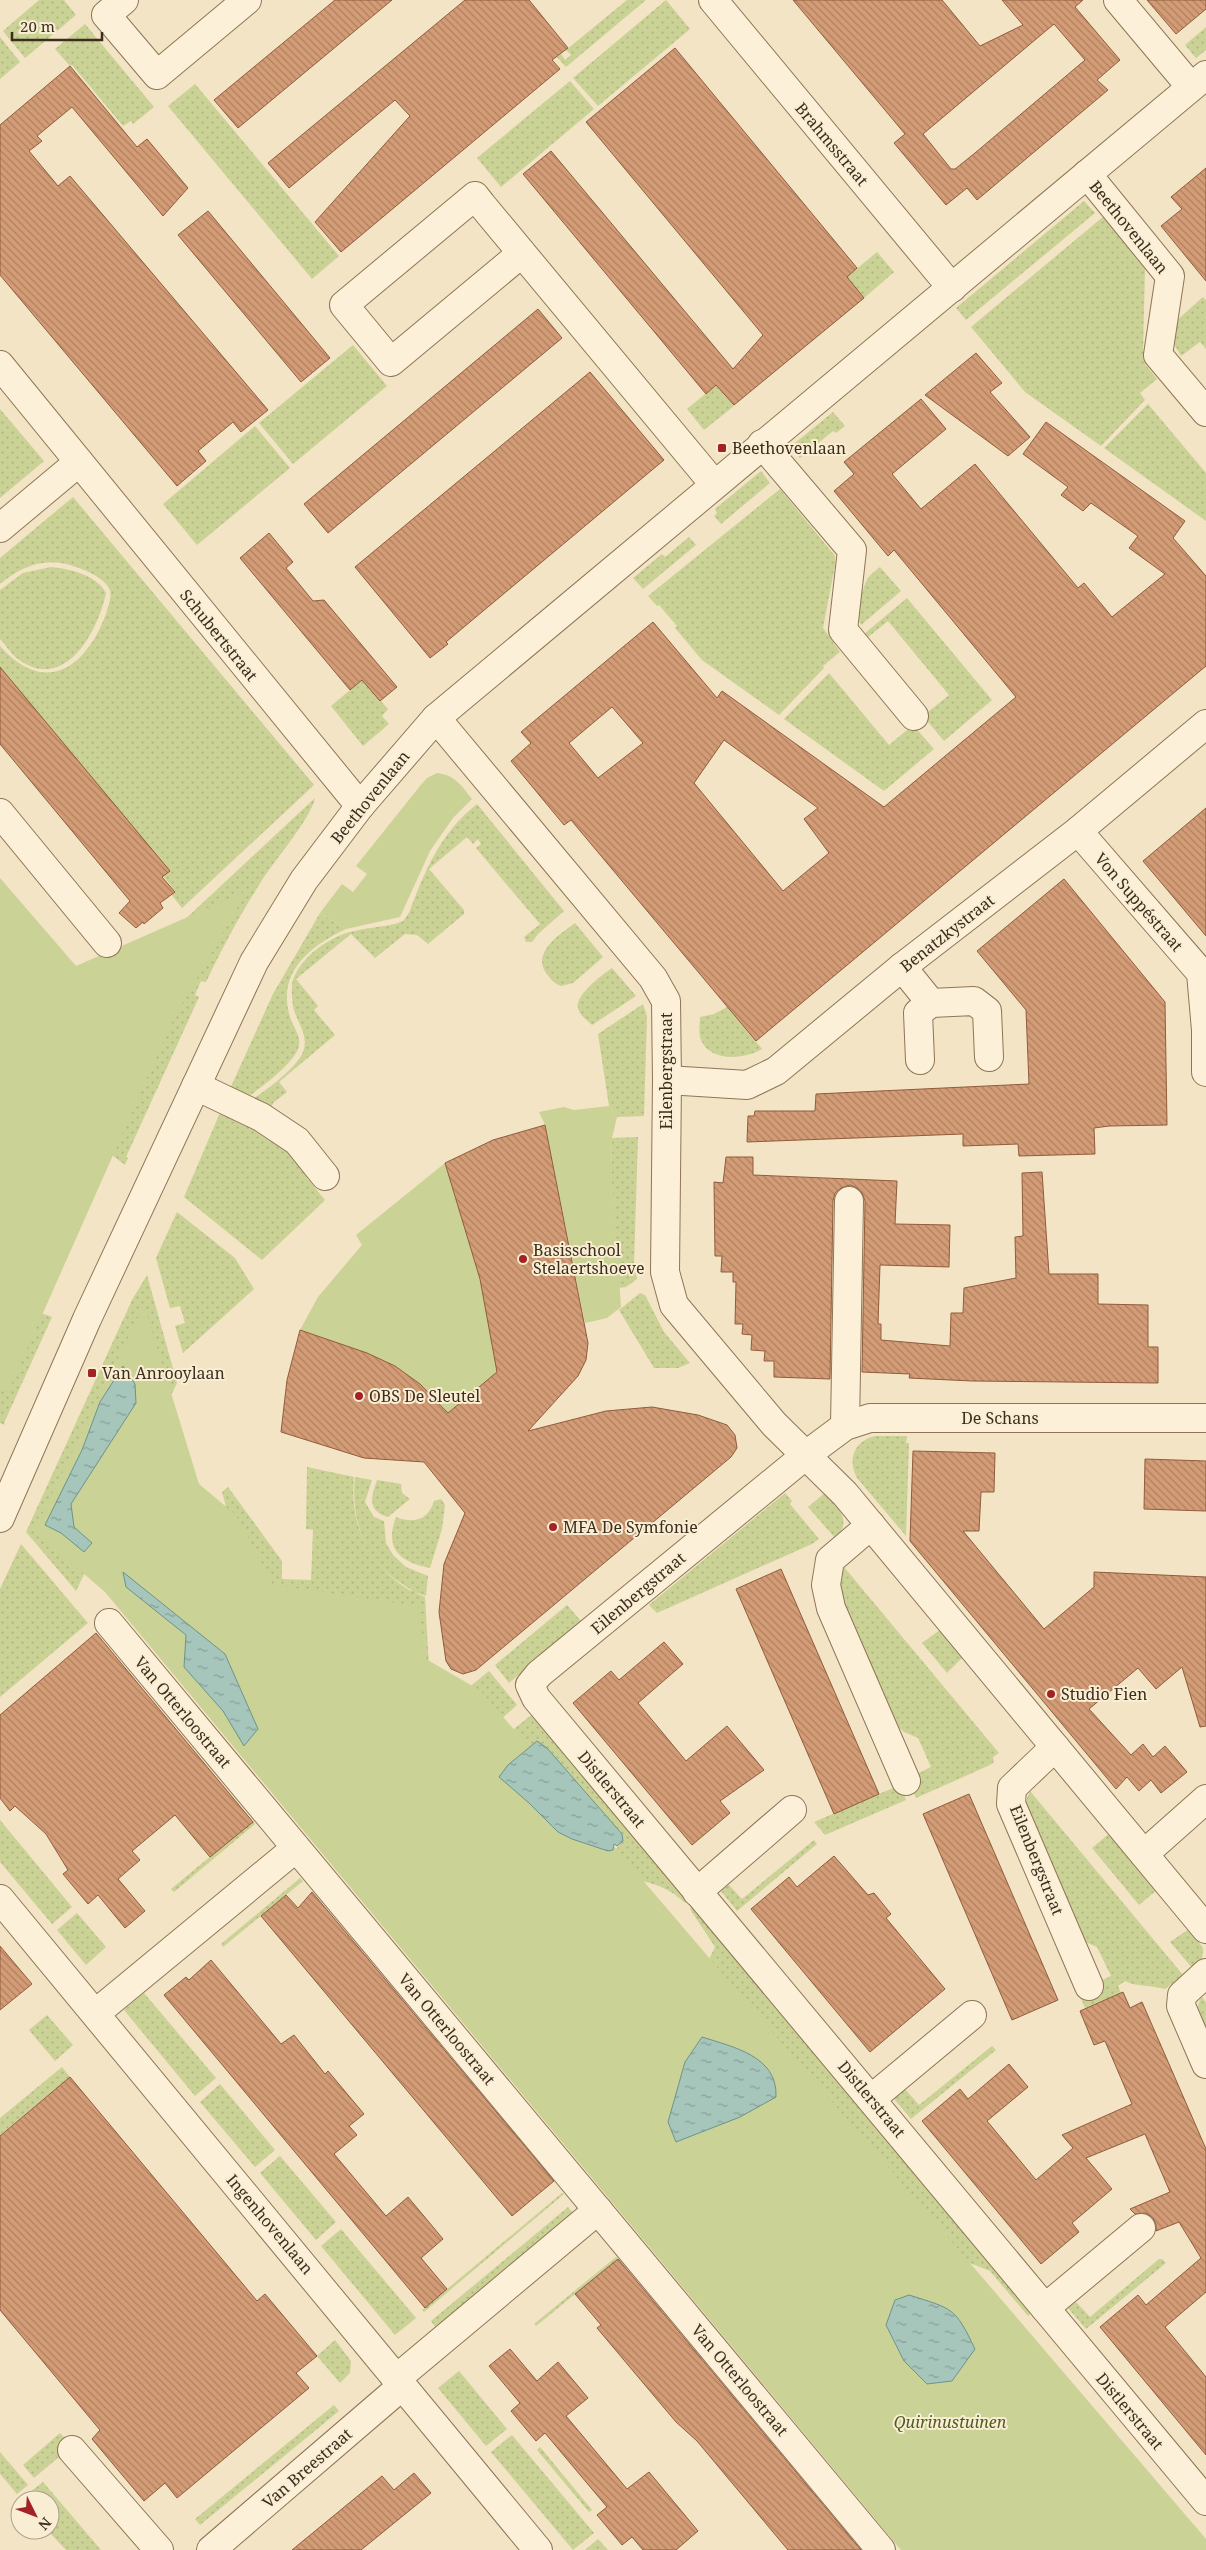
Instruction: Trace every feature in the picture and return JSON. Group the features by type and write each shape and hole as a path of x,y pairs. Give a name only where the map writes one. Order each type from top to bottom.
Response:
{"street":[{"path":"124,0 106,15 157,75 246,0"},
{"name":"Brahmsstraat","path":"713,0 952,288"},
{"name":"Beethovenlaan","path":"0,1518 83,1328 254,962 304,880 360,806 436,718 1198,81 1118,0"},
{"name":"Beethovenlaan","path":"1087,174 1170,276 1158,355 1206,412"},
{"path":"522,253 391,362 344,305 475,196 714,484"},
{"name":"Schubertstraat","path":"0,365 360,806"},
{"path":"762,444 852,550 843,630 914,716"},
{"path":"0,528 80,462"},
{"name":"Eilenbergstraat","path":"436,718 653,978 666,1001 665,1272 674,1305 774,1424 845,1494 1206,1929"},
{"name":"Benatzkystraat","path":"667,1080 747,1085 776,1071 902,967 1078,831 1206,724"},
{"path":"0,813 107,943"},
{"name":"Von Suppéstraat","path":"1078,831 1203,971 1206,1072"},
{"path":"902,967 930,1003"},
{"path":"920,1060 918,1013 930,1003 974,1001 987,1011 989,1056"},
{"path":"196,1086 261,1117 297,1141 326,1176"},
{"path":"845,1426 849,1201"},
{"name":"De Schans","path":"806,1455 845,1426 870,1418 1206,1418"},
{"name":"Eilenbergstraat","path":"536,1698 530,1685 539,1674 806,1455"},
{"path":"871,1525 830,1560 826,1585 831,1608 906,1781"},
{"name":"Van Otterloostraat","path":"109,1623 881,2550"},
{"name":"Distlerstraat","path":"536,1698 1206,2501"},
{"name":"Eilenbergstraat","path":"1055,1747 1012,1788 1011,1804 1090,1986"},
{"path":"1144,1854 1206,1799"},
{"path":"697,1892 792,1810"},
{"path":"96,2014 296,1848"},
{"name":"Ingenhovenlaan","path":"0,1899 538,2550"},
{"path":"1206,1972 1182,1995 1181,2006 1206,2064"},
{"path":"871,2098 972,2015"},
{"path":"399,2382 598,2210"},
{"path":"1045,2308 1141,2228"},
{"name":"Van Breestraat","path":"211,2550 399,2382"},
{"path":"72,2450 159,2550"}],"green space":[{"path":"39,0 64,0 76,15 25,58 3,31"},
{"path":"627,0 646,0 566,67 557,57 561,54 565,60 571,55 566,50"},
{"path":"666,0 690,29 598,106 573,78"},
{"path":"85,24 154,107 133,124 131,121 123,126 72,65 70,66 55,49"},
{"path":"1206,27 1206,50 1196,58 1185,45"},
{"path":"0,37 20,62 0,79"},
{"path":"570,81 594,109 501,187 477,158"},
{"path":"195,84 339,256 312,279 168,106"},
{"path":"1084,201 1095,213 966,320 956,308"},
{"path":"1104,216 1145,269 1143,351 1148,362 1145,364 1157,379 1140,393 1145,400 1101,446 1025,392 971,327"},
{"path":"877,252 894,272 864,298 847,277"},
{"path":"1203,297 1206,300 1206,349 1200,342 1181,356 1175,346 1175,322"},
{"path":"353,345 387,386 293,464 259,423"},
{"path":"716,385 734,406 704,430 687,409"},
{"path":"1148,404 1206,473 1206,521 1104,448"},
{"path":"0,409 44,461 0,498"},
{"path":"833,412 845,426 836,433 833,431 800,458 790,447"},
{"path":"255,426 290,468 197,545 163,504"},
{"path":"761,471 770,483 721,524 714,516 717,513 715,509"},
{"path":"780,489 835,556 823,628 840,652 823,666 824,668 779,715 702,660 675,628 677,626 659,605 657,606 648,596"},
{"path":"73,497 314,785 182,908 171,894 175,891 0,667 0,646 17,661 33,670 48,673 62,669 76,661 98,633 109,605 110,591 102,580 86,571 60,563 42,563 24,568 0,584 0,558"},
{"path":"689,537 696,545 643,589 633,578 662,554 665,557"},
{"path":"51,567 74,571 90,577 106,593 95,624 87,640 77,653 64,664 50,669 35,668 15,657 0,639 0,590 23,573"},
{"path":"880,567 901,591 861,625 859,609 864,588 868,578"},
{"path":"907,598 992,700 944,741 923,716 949,695 888,621 867,638 864,634"},
{"path":"829,673 889,745 913,725 934,749 884,791 784,719"},
{"path":"362,680 388,709 382,716 389,724 363,746 331,706"},
{"path":"437,773 449,776 472,799 453,818 430,851 400,917 346,929 320,913 342,884 353,892 367,874 356,866 420,786 427,778"},
{"path":"315,798 306,817 265,876 245,909 206,982 201,981 195,995 199,997 126,1157 128,1158 125,1165 112,1155 163,940"},
{"path":"477,804 564,911 538,934 532,942 526,942 524,937 540,924 476,848 481,844 478,839 473,844 467,837 429,869 464,910 464,914 428,944 417,935 405,934 375,958 351,934 296,979 318,1006 314,1010 335,1035 279,1082 287,1092 273,1103 270,1110 250,1101 289,1071 304,1049 304,1038 294,1011 292,992 293,980 302,964 324,944 342,935 403,921 409,913 421,882 443,840 464,815"},
{"path":"0,878 76,966 247,891 173,1020 7,1394 0,1386"},
{"path":"320,913 346,929 319,944 298,964 291,976 287,1004 291,1020 299,1038 298,1049 282,1069 245,1099 229,1091 273,994"},
{"path":"575,923 603,957 573,983 561,986 554,982 546,973 543,958 550,944"},
{"path":"612,968 636,996 592,1025 580,1013 578,1003 590,986"},
{"path":"643,1004 647,1016 644,1116 617,1117 609,1106 598,1034"},
{"path":"727,1007 762,1049 747,1055 729,1057 712,1053 706,1047 700,1037 700,1017 714,1014"},
{"path":"609,1106 617,1117 612,1138 611,1167 621,1307 607,1318 585,1323 545,1125 539,1112 564,1107 574,1110"},
{"path":"222,1108 276,1138 311,1177 306,1177 325,1200 262,1260 184,1197"},
{"path":"638,1137 634,1265 637,1279 626,1287 619,1288 611,1168 612,1138"},
{"path":"445,1163 480,1279 499,1375 449,1414 433,1397 400,1371 362,1353 300,1330 318,1297 362,1245 356,1235"},
{"path":"177,1212 235,1258 254,1289 183,1353 175,1326 185,1323 180,1306 170,1308 156,1258"},
{"path":"147,1275 177,1383 76,1591 26,1532 132,1300"},
{"path":"640,1293 645,1295 664,1332 690,1363 678,1368 654,1368 619,1310"},
{"path":"0,1295 8,1301 52,1317 4,1423 6,1425 0,1423"},
{"name":"Quirinustuinen","path":"144,1305 199,1484 236,1515 273,1585 418,1606 426,1659 481,1691 1206,2539 1206,2550 901,2550 105,1592 34,1531"},
{"path":"875,1436 907,1436 906,1443 909,1443 906,1536 857,1478 854,1471 853,1458 857,1447 862,1442"},
{"path":"307,1467 354,1477 353,1495 355,1512 361,1532 355,1505 355,1477 372,1480 365,1502 374,1517 384,1521 386,1543 393,1555 406,1567 428,1576 426,1596 414,1592 425,1597 429,1667 252,1602 222,1492 228,1487 282,1561 282,1579 311,1580 313,1530 306,1529","holes":["382,1568 408,1588 413,1592 398,1582"]},
{"path":"377,1480 401,1484 402,1493 410,1499 388,1517 377,1511 372,1503"},
{"path":"826,1492 842,1514 843,1526 836,1539 808,1507"},
{"path":"785,1493 792,1501 790,1504 819,1539 812,1544 657,1613 649,1605"},
{"path":"441,1499 445,1505 442,1529 430,1568 410,1562 397,1552 394,1546 392,1538 396,1517 409,1520 419,1519 428,1512 434,1501"},
{"path":"21,1544 88,1623 0,1697 0,1589"},
{"path":"844,1567 999,1753 993,1757 994,1762 916,1798 907,1779 931,1767 918,1738 898,1727 838,1589 841,1587 839,1579"},
{"path":"567,1605 580,1620 584,1620 509,1683 495,1665"},
{"path":"940,1630 963,1657 947,1673 922,1643"},
{"path":"489,1671 517,1705 499,1721 433,1717"},
{"path":"535,1712 691,1898 685,1903 663,1888 637,1880 454,1777","holes":["547,1748 622,1834 622,1841 615,1851"]},
{"path":"900,1785 906,1800 825,1835 814,1822"},
{"path":"1030,1791 1183,1975 1165,1989 1125,1981 1118,1986 1121,1993 1085,2008 1078,1991 1111,1976 1097,1947 1083,1941 1025,1804"},
{"path":"0,1820 72,1907 52,1924 0,1862"},
{"path":"253,1821 255,1824 174,1892 171,1889"},
{"path":"1110,1833 1157,1890 1139,1905 1092,1848"},
{"path":"814,1840 817,1844 737,1911 720,1890 727,1883 742,1899"},
{"path":"300,1878 303,1881 223,1947 221,1944"},
{"path":"695,1904 1034,2311 1028,2316 990,2271 947,2254 684,2010 715,1947 690,1909"},
{"path":"77,1913 106,1947 86,1965 57,1930"},
{"path":"1189,1929 1203,1948 1202,1960 1194,1970 1170,1942"},
{"path":"144,1993 216,2078 195,2096 124,2010"},
{"path":"1201,1996 1206,2002 1206,2037 1198,2018 1201,2016 1198,2006"},
{"path":"47,2015 73,2045 55,2061 29,2030"},
{"path":"992,2046 996,2050 911,2119 894,2099 905,2089 919,2105"},
{"path":"62,2067 70,2077 0,2135 0,2118"},
{"path":"220,2084 275,2150 255,2167 200,2102"},
{"path":"280,2156 336,2222 316,2240 260,2173"},
{"path":"562,2193 564,2194 424,2312 422,2310"},
{"path":"568,2207 573,2213 436,2328 431,2321"},
{"path":"341,2229 416,2318 395,2335 321,2246"},
{"path":"616,2257 618,2259 536,2326 534,2324"},
{"path":"1159,2259 1166,2263 1086,2329 1068,2308 1076,2302 1090,2317"},
{"path":"335,2340 351,2361 350,2373 340,2383 317,2356"},
{"path":"459,2371 507,2429 486,2446 438,2388"},
{"path":"334,2405 339,2411 200,2525 195,2519"},
{"path":"60,2433 72,2446 34,2478 23,2465"},
{"path":"512,2435 594,2533 573,2550 491,2452"},
{"path":"540,2447 592,2510 589,2512 537,2450"},
{"path":"0,2452 28,2485 22,2490 14,2490 0,2474"},
{"path":"43,2482 50,2490 33,2490"},
{"path":"60,2502 101,2550 66,2550 56,2540 60,2540"},
{"path":"598,2539 608,2550 585,2550"}],"water":[{"path":"123,1366 135,1384 136,1403 71,1504 74,1527 92,1543 84,1552 61,1533 45,1525 82,1450 100,1402"},
{"path":"123,1572 225,1654 258,1729 244,1746 223,1711 184,1667 186,1635 126,1587"},
{"path":"537,1741 547,1748 622,1834 623,1841 617,1846 614,1844 613,1850 608,1851 572,1839 558,1832 499,1777 508,1765"},
{"path":"702,2037 740,2050 762,2063 770,2072 775,2083 776,2097 740,2117 676,2142 668,2122 685,2062"},
{"path":"909,2295 935,2303 951,2312 957,2317 975,2349 952,2381 927,2384 904,2361 886,2325 895,2300"}],"building":[{"path":"335,0 392,0 238,128 214,100"},
{"path":"465,0 529,0 568,48 552,60 560,69 341,252 315,222 410,116 395,100 289,188 268,163"},
{"path":"793,0 942,0 980,46 1023,25 1002,0 1083,0 1075,7 1120,60 1097,80 1108,90 977,200 967,188 946,205 894,143 905,134","holes":["1054,24 1085,60 955,169 951,169 923,134"]},
{"path":"1147,0 1206,0 1206,9 1176,34"},
{"path":"675,48 857,268 847,277 864,298 734,405 716,385 706,394 523,174 551,151 733,369 763,335 586,122"},
{"path":"70,66 137,147 147,139 188,188 163,216 72,107 37,136 42,141 29,151 58,186 70,176 268,410 241,432 233,422 198,451 206,461 177,486 0,275 0,125"},
{"path":"1206,168 1206,281 1161,226 1182,209 1171,197"},
{"path":"208,211 330,358 301,382 178,235"},
{"path":"538,309 562,338 328,533 304,504"},
{"path":"976,353 1002,383 990,392 1030,437 1008,456 925,395"},
{"path":"590,372 664,460 446,642 448,644 430,658 355,567"},
{"path":"921,399 946,429 892,474 921,509 975,464 1078,588 1084,583 1112,617 1165,574 1129,548 1138,536 1091,503 1083,511 1061,495 1068,487 1023,454 1046,422 1185,521 1173,538 1206,576 1206,666 756,1041 571,820 564,825 511,761 531,743 521,732 653,622 717,698 722,691 884,807 1016,697 894,550 888,556 834,491 854,474 844,462","holes":["612,707 643,743 598,778 569,743","724,740 818,808 804,819 829,853 783,891 694,783"]},
{"path":"269,533 293,562 286,568 313,601 324,600 397,687 380,701 362,680 350,690 240,558"},
{"path":"0,667 170,871 162,877 175,892 160,903 163,908 144,924 143,922 136,928 119,913 130,901 0,744"},
{"path":"1206,808 1206,936 1143,861"},
{"path":"1064,879 1165,1002 1167,1125 1094,1128 1095,1154 1019,1156 1018,1144 963,1146 963,1134 747,1142 748,1116 754,1116 755,1111 815,1111 816,1094 1029,1084 1026,1010 977,951"},
{"path":"545,1125 588,1343 586,1360 578,1376 528,1431 606,1411 652,1407 698,1415 727,1425 735,1435 737,1448 731,1457 476,1670 463,1674 451,1669 446,1661 439,1612 444,1564 465,1513 424,1462 364,1458 281,1432 287,1380 300,1330 367,1353 395,1366 420,1384 448,1413 497,1372 480,1279 445,1163 493,1140"},
{"path":"726,1157 753,1157 753,1175 897,1181 895,1224 950,1225 949,1267 880,1265 878,1324 881,1324 881,1340 950,1346 951,1313 963,1313 964,1288 1016,1278 1015,1237 1023,1236 1022,1173 1042,1172 1049,1274 1098,1274 1098,1304 1148,1305 1148,1347 1158,1347 1158,1383 972,1381 909,1378 910,1374 862,1372 865,1201 862,1193 850,1185 841,1188 835,1193 833,1201 830,1379 774,1377 774,1361 764,1361 765,1351 751,1350 752,1335 742,1334 743,1324 735,1324 736,1282 733,1282 733,1272 721,1272 722,1256 715,1256 714,1182 723,1183"},
{"path":"913,1451 995,1453 994,1492 981,1492 979,1531 963,1531 1044,1629 1094,1587 1094,1572 1206,1577 1206,1726 1200,1727 1182,1667 1156,1689 1138,1668 1089,1709 1131,1755 1143,1744 1153,1757 1165,1746 1187,1772 1161,1793 1151,1780 1139,1791 1127,1777 1116,1789 910,1541"},
{"path":"1145,1459 1206,1461 1206,1511 1144,1509"},
{"path":"781,1569 879,1794 834,1814 736,1589"},
{"path":"96,1633 253,1822 210,1857 175,1815 132,1851 140,1860 118,1879 145,1911 125,1928 98,1895 88,1904 63,1874 68,1870 46,1834 15,1806 10,1811 0,1798 0,1715"},
{"path":"664,1642 683,1664 638,1703 686,1761 727,1726 764,1770 720,1801 730,1813 692,1845 573,1703 611,1671 619,1680"},
{"path":"969,1794 1058,2000 1012,2020 923,1814"},
{"path":"834,1856 868,1895 874,1893 891,1914 886,1918 945,1989 870,2052 751,1909 789,1877 797,1887"},
{"path":"312,1892 554,2181 512,2216 261,1916 286,1895 298,1908"},
{"path":"0,1946 32,1984 0,2010"},
{"path":"211,1960 281,2044 294,2035 325,2074 328,2071 364,2114 349,2126 357,2135 334,2154 386,2216 408,2197 443,2239 421,2258 447,2289 425,2308 164,1995 186,1977 189,1980"},
{"path":"1123,1992 1130,2008 1142,2002 1206,2149 1206,2292 1165,2327 1206,2377 1206,2455 1100,2327 1138,2295 1146,2305 1201,2258 1179,2222 1156,2231 1153,2218 1146,2213 1135,2214 1130,2209 1170,2192 1145,2134 1086,2158 1112,2189 1072,2223 1079,2232 1041,2264 922,2121 960,2089 968,2099 1009,2064 1028,2087 987,2121 1036,2180 1073,2148 1062,2135 1132,2104 1105,2041 1094,2045 1080,2011"},
{"path":"70,2077 257,2301 265,2294 317,2356 296,2373 309,2388 177,2498 165,2483 144,2501 92,2439 100,2430 0,2310 0,2136"},
{"path":"618,2259 861,2550 788,2550 697,2441 676,2422 597,2328 601,2325 575,2294"},
{"path":"510,2349 537,2381 558,2362 588,2398 566,2416 627,2489 649,2472 698,2531 676,2550 643,2550 632,2537 622,2545 597,2515 607,2507 545,2433 536,2441 511,2411 520,2403 489,2366"},
{"path":"414,2473 431,2493 361,2550 292,2550 382,2476 394,2490"}],"place":[{"name":"Beethovenlaan","path":"722,448"},
{"name":"Basisschool Stelaertshoeve","path":"523,1259"},
{"name":"Van Anrooylaan","path":"92,1373"},
{"name":"OBS De Sleutel","path":"359,1396"},
{"name":"MFA De Symfonie","path":"553,1527"},
{"name":"Studio Fien","path":"1051,1694"}]}
